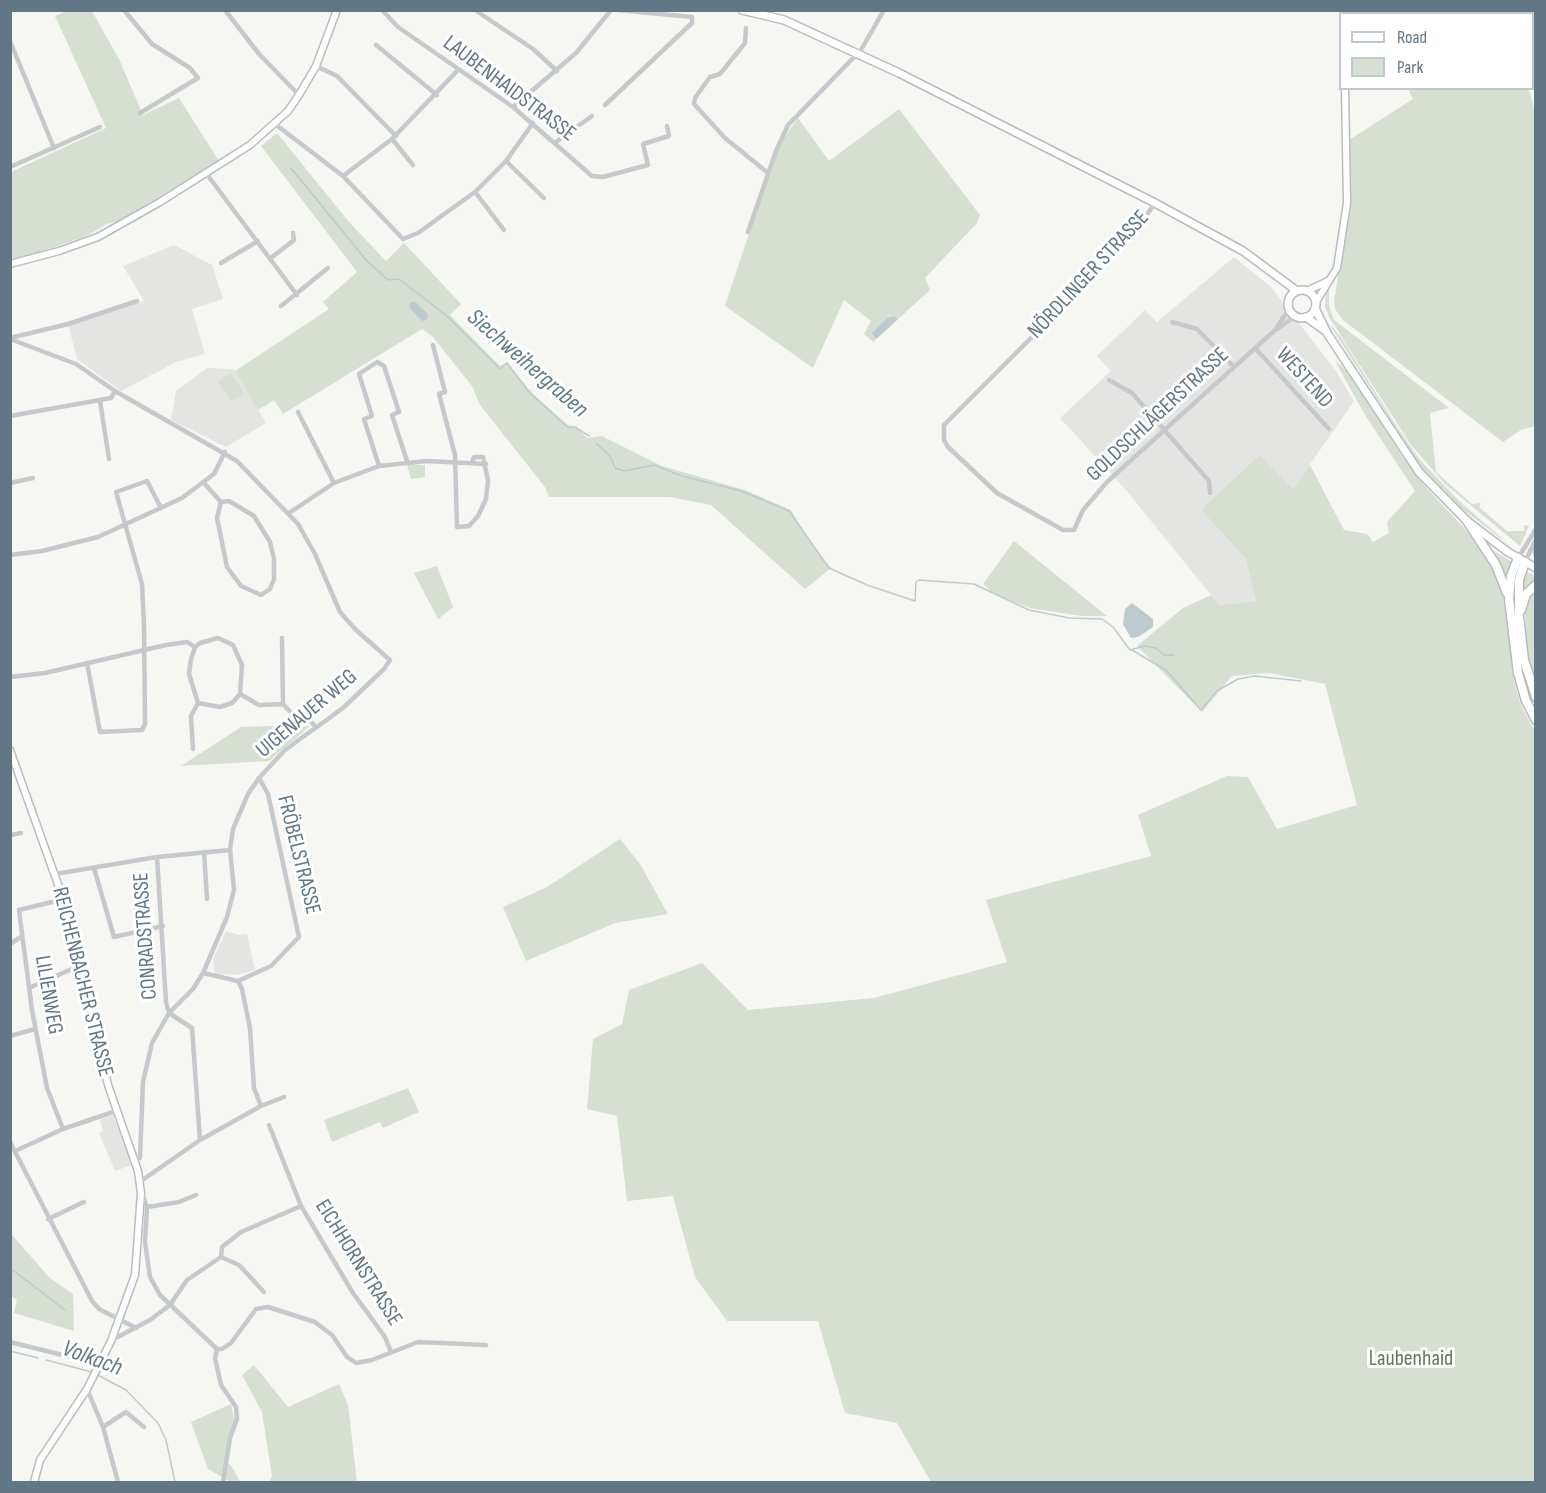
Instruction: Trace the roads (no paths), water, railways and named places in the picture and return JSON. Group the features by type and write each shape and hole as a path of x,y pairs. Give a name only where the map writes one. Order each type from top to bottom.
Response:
{"highway":[{"path":"1467,521 1496,565 1509,599"},
{"path":"1521,560 1511,576 1509,599 1518,673 1526,701 1536,720"},
{"path":"1521,560 1518,587 1519,616 1524,660 1536,697"},
{"path":"1519,616 1526,594 1536,585"}],"main road":[{"path":"10,264 98,237 206,173 275,124 299,95 316,66 337,10"},
{"name":"NÖRDLINGER STRASSE","path":"742,10 784,20 858,53 1155,203"},
{"path":"1306,317 1316,305 1337,268 1347,203 1345,90"},
{"path":"1155,203 1243,252 1297,291 1307,291 1329,280"},
{"path":"1273,275 1289,298 1289,309 1296,316 1306,317 1327,333"},
{"path":"1289,298 1297,291"},
{"path":"1307,291 1316,305 1327,333 1407,456 1467,521 1521,560 1536,568"},
{"name":"REICHENBACHER STRASSE","path":"10,750 64,899 98,1047 141,1180 135,1275 111,1341 87,1389 40,1460 34,1482"}],"street":[{"path":"124,10 152,44 190,68 198,78 140,113"},
{"path":"225,10 259,54 299,95"},
{"name":"LAUBENHAIDSTRASSE","path":"382,10 399,27 513,107 556,142 592,176 603,177 648,165 643,144 669,136 667,126"},
{"path":"475,10 533,49 557,71"},
{"path":"513,107 557,71 591,38 611,10"},
{"path":"605,105 692,23 692,17 618,10"},
{"path":"748,232 768,173 788,125 858,53 884,10"},
{"path":"746,28 745,44 720,74 710,77 695,98 694,104 726,138 768,173"},
{"path":"10,41 54,148"},
{"path":"375,45 437,94"},
{"path":"316,66 337,76 394,138 413,165"},
{"path":"343,176 394,138 458,70"},
{"path":"556,142 592,116"},
{"path":"275,124 343,176 399,237 407,239 475,192 506,161 533,123"},
{"path":"10,166 100,127"},
{"path":"506,161 544,198"},
{"path":"206,173 297,295"},
{"path":"475,192 504,230"},
{"name":"NÖRDLINGER STRASSE","path":"1074,530 1064,530 997,493 948,447 944,440 944,425 1084,285 1141,223 1155,203"},
{"path":"271,258 294,240 293,233"},
{"path":"221,263 258,241"},
{"path":"281,306 328,268"},
{"path":"10,339 68,324 137,301"},
{"name":"GOLDSCHLÄGERSTRASSE","path":"1274,331 1289,309"},
{"name":"GOLDSCHLÄGERSTRASSE","path":"1074,530 1083,510 1107,482 1274,331 1296,316"},
{"path":"1172,322 1197,329 1234,367"},
{"path":"10,339 76,364 115,391 225,452 289,513 353,473 379,466 407,461 486,464"},
{"path":"433,345 445,392 439,394 455,455 457,526 469,526 482,508 488,480 486,464 483,457 479,455 474,457 472,464"},
{"name":"WESTEND","path":"1256,349 1329,429"},
{"path":"379,466 364,419 372,416 359,374 377,362 384,366 399,412 392,415 407,461"},
{"path":"1109,380 1132,393 1209,481 1210,493"},
{"path":"10,416 111,398 115,391"},
{"path":"99,400 109,459"},
{"path":"298,412 334,483"},
{"path":"10,555 79,543 127,524 182,498 214,474 225,452"},
{"path":"10,483 33,478"},
{"path":"87,663 100,732 137,732 145,724 142,584 127,524 116,492 147,480 161,508"},
{"path":"204,483 221,502"},
{"path":"229,501 254,516 270,542 274,559 274,579 270,589 261,595 241,586 227,567 217,518 221,502 229,501"},
{"name":"UIGENAUER WEG","path":"134,1160 140,1158 146,1064 152,1043 169,1013 193,989 203,974 226,917 234,890 230,850 234,829 258,778 285,750 371,683 390,660 356,630 340,612 306,537 289,513"},
{"path":"1521,560 1536,529"},
{"path":"1521,560 1534,541"},
{"path":"1534,541 1536,557"},
{"path":"282,638 284,704 297,719 310,721 316,728"},
{"path":"192,749 191,716 198,704 189,674 195,648 207,639 225,639 232,645 242,665 240,694 232,703 220,707 198,704"},
{"path":"10,677 45,673 144,649 187,642 195,648"},
{"path":"240,694 259,705 284,704"},
{"name":"FRÖBELSTRASSE","path":"238,981 271,966 299,937 268,794 258,778"},
{"path":"10,835 21,833"},
{"path":"55,874 157,857 230,850"},
{"path":"204,852 207,899"},
{"name":"CONRADSTRASSE","path":"157,857 166,1002 169,1013"},
{"path":"94,868 114,937 163,926"},
{"name":"LILIENWEG","path":"63,1129 47,1088 35,1029 19,910 64,899"},
{"path":"10,944 21,937"},
{"path":"31,987 81,965"},
{"path":"203,974 238,981 246,1001 254,1088 261,1106"},
{"path":"169,1013 192,1028 200,1140"},
{"path":"10,1036 35,1029"},
{"path":"141,1180 200,1140 261,1106 284,1097"},
{"path":"15,1151 63,1129 117,1111"},
{"name":"EICHHORNSTRASSE","path":"269,1125 302,1206 353,1293 385,1337 391,1352"},
{"path":"10,1142 92,1302 118,1320 136,1328"},
{"path":"141,1193 147,1207 145,1242 150,1277 170,1305 217,1349"},
{"path":"147,1207 179,1202 196,1195"},
{"path":"48,1219 84,1202"},
{"path":"111,1341 136,1328 170,1305 188,1280 221,1257 222,1247 241,1232 302,1206"},
{"path":"221,1257 239,1265 264,1292"},
{"path":"217,1349 231,1343 256,1309 268,1307 315,1322 332,1335 346,1358 356,1363 418,1342 486,1345"},
{"path":"10,1342 99,1365"},
{"path":"217,1349 215,1358 221,1385 236,1407 237,1419 230,1438 223,1482"},
{"path":"87,1389 103,1427 118,1482"},
{"path":"103,1427 126,1412 144,1427"}],"waterway":[{"name":"Siechweihergraben","path":"291,168 366,260 388,280 399,279 447,316 500,369 507,363 528,391 565,425 570,428 575,427 589,436"},
{"name":"Siechweihergraben","path":"597,444 610,456 615,468 624,471 654,465 682,476 741,491 789,511 829,568 867,585 915,601 916,582 919,580 974,584 1029,610 1069,618 1102,619 1113,627 1130,650 1145,646 1156,648 1164,655 1174,655"},
{"path":"1132,650 1167,671 1201,710 1217,691 1238,679 1254,676 1301,681"},
{"path":"10,1268 65,1310"},
{"name":"Volkach","path":"10,1351 38,1358"},
{"name":"Volkach","path":"46,1360 92,1372"},
{"name":"Volkach","path":"96,1374 126,1390 158,1423 166,1440 175,1482"}],"park label":[{"name":"Laubenhaid","path":"1411,1359"}]}
